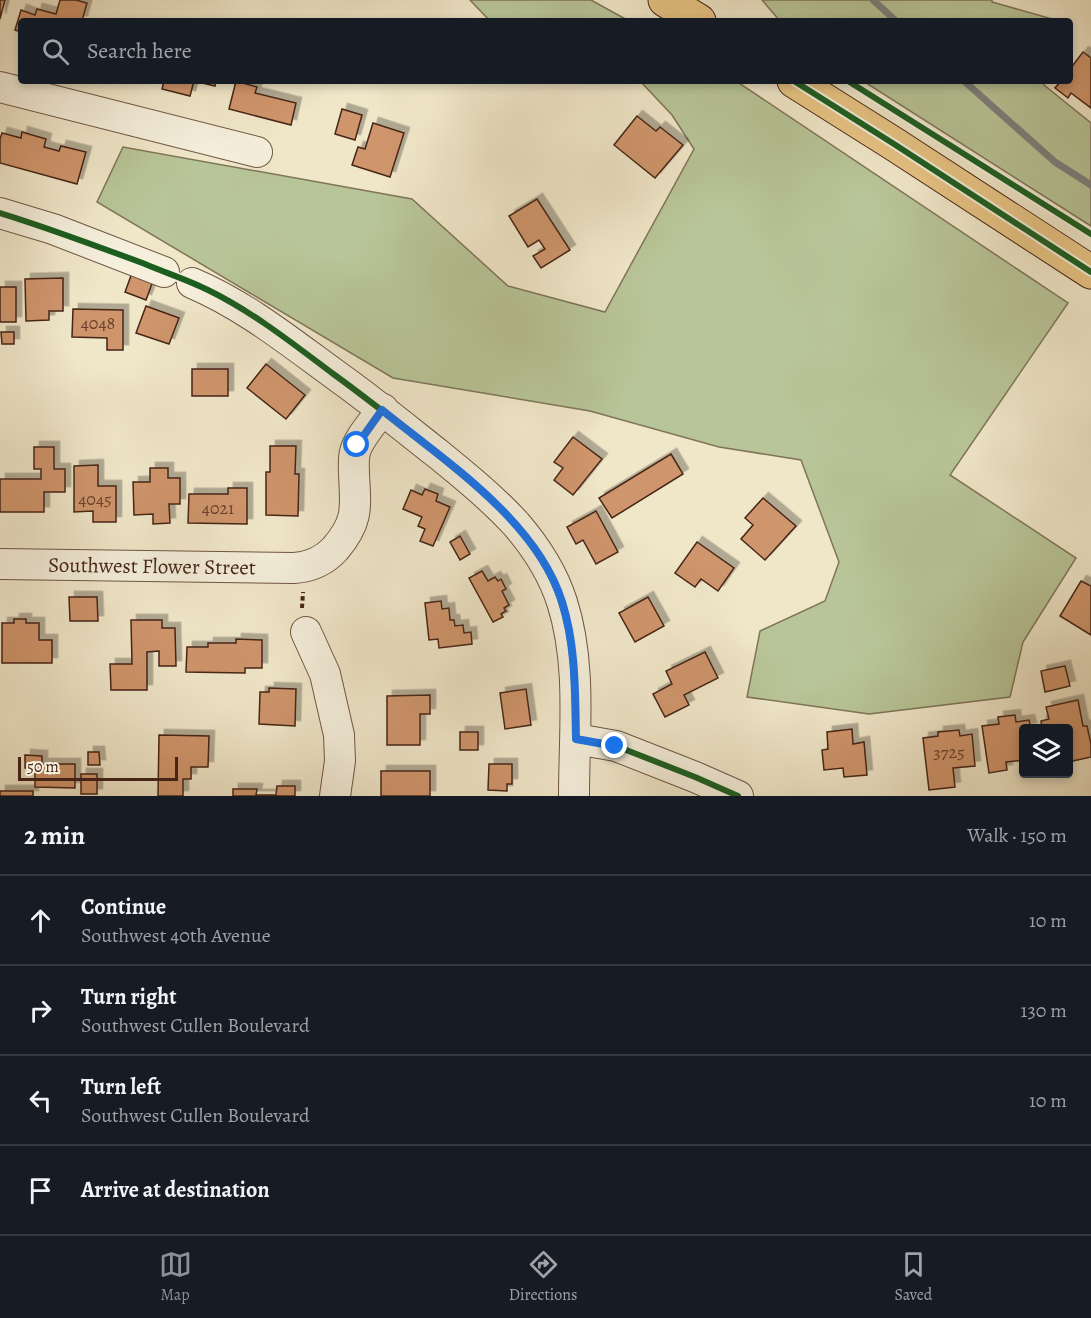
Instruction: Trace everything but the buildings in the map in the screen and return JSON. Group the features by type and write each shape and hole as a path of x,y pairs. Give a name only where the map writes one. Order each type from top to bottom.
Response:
{"main road":[{"path":"665,0 694,18"},
{"path":"799,84 1091,272"}],"street":[{"path":"0,87 258,152"},
{"path":"0,213 53,229 164,272"},
{"path":"192,283 255,317 382,410 485,494 517,525 553,580 567,620 574,662 576,739 574,796"},
{"path":"303,567 323,559 332,552 352,523 355,507 354,454 357,445 382,410"},
{"name":"Southwest Flower Street","path":"0,564 303,567"},
{"path":"306,632 325,674 339,735 340,761 335,796"},
{"path":"576,739 615,746 738,796"}],"path":[{"path":"303,567 302,609 306,632"}],"green space":[{"path":"470,0 591,0 624,18 487,18"},
{"path":"762,0 992,0 992,2 1048,18 777,18"},
{"path":"643,84 740,84 1068,303 950,475 1076,558 1023,642 1010,697 869,714 747,697 760,631 825,601 839,562 801,460 719,447 590,411 393,378 97,202 123,147 412,199 508,286 605,312 694,149 672,115"},
{"path":"868,84 1044,84 1091,123 1091,226"}],"waterway":[{"path":"873,0 893,18"},
{"path":"967,84 1055,162 1091,185"}],"cycle path":[{"path":"799,84 1091,272"},
{"path":"853,84 1091,234"},
{"path":"0,213 145,264 193,283 225,299 287,339 410,433 503,511 518,527 544,563 561,602 570,640 576,739 616,746 738,796"}],"route":[{"path":"357,445 382,410 485,494 517,525 542,560 562,601 574,662 576,739 615,746"}]}
